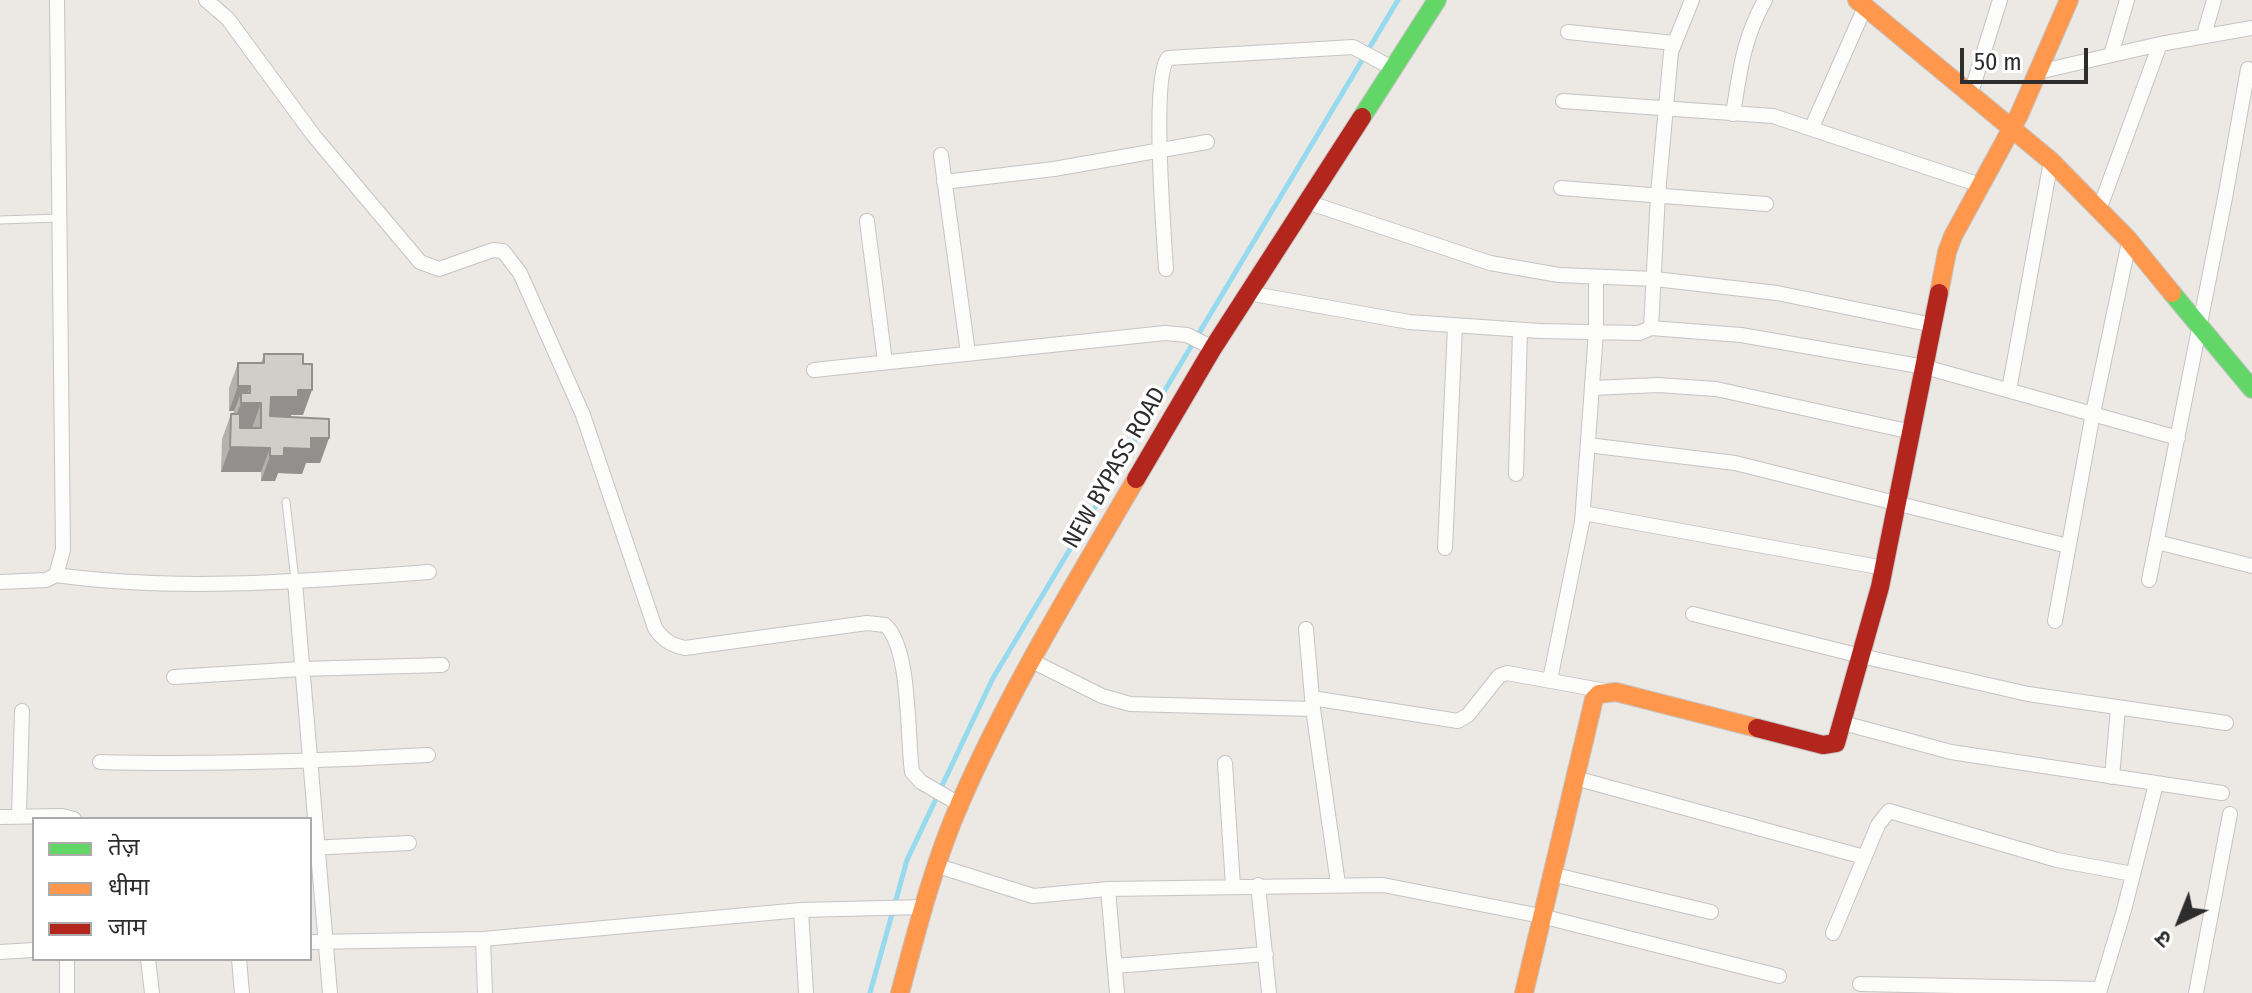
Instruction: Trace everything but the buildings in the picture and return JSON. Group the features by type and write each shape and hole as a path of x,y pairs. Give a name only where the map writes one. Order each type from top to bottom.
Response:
{"street":[{"path":"56,575 63,550 57,0"},
{"path":"206,0 228,19 314,136 420,262 439,269 493,250 503,251 511,259 583,415 655,628 662,638 674,646 685,648 867,623 885,625 895,637 904,679 912,772 921,782 959,804"},
{"name":"NEW BYPASS ROAD","path":"900,993 924,907 959,804 990,734 1200,342 1248,293 1437,0"},
{"path":"1651,328 1666,106 1674,43 1692,0"},
{"path":"1733,114 1744,47 1765,0"},
{"path":"1970,96 2000,0"},
{"path":"1030,660 1102,696 1130,704 1312,703 1458,721 1468,715 1499,676 1516,674 1606,691 1823,745 1836,743 1899,502 1947,252 1959,221 2012,129 2069,0"},
{"path":"2111,55 2127,0"},
{"path":"2204,35 2214,0"},
{"path":"1812,127 1861,3 2051,161 2129,242 2252,389"},
{"path":"2038,72 2160,44 2252,28"},
{"path":"1568,32 1674,43"},
{"path":"2099,210 2160,44"},
{"path":"1166,269 1160,150 1161,70 1168,58 1347,47 1364,51 1394,69"},
{"path":"2149,580 2248,69"},
{"path":"1563,101 1773,116 1980,185"},
{"path":"944,182 1054,169 1207,142"},
{"path":"941,155 968,353"},
{"path":"2009,390 2051,161"},
{"path":"1561,188 1766,204"},
{"path":"1307,202 1490,263 1539,273 1655,279 1804,297 1933,325"},
{"path":"867,221 885,362"},
{"path":"2055,621 2093,413 2129,242"},
{"path":"1550,680 1583,513 1596,332 1596,277"},
{"path":"1248,293 1351,313 1455,326 1639,333 1651,328 1741,335 1925,367 2178,438"},
{"path":"1445,548 1455,326"},
{"path":"1516,474 1520,330"},
{"path":"814,370 1165,333 1200,342"},
{"path":"1592,388 1658,385 1716,389 1912,432"},
{"path":"1588,445 1735,463 2068,546"},
{"path":"1583,513 1884,568"},
{"path":"2157,542 2252,566"},
{"path":"0,582 46,580 56,575 142,583 295,582 429,572"},
{"path":"295,582 312,761 318,942 330,993"},
{"path":"1693,614 2028,694 2226,723"},
{"path":"1306,629 1312,703 1338,884"},
{"path":"174,677 442,665"},
{"path":"1524,993 1594,699 1606,691"},
{"path":"2112,777 2118,708"},
{"path":"19,815 22,711"},
{"path":"1843,723 1951,752 2222,793"},
{"path":"100,762 312,761 428,755"},
{"path":"1225,763 1233,886"},
{"path":"1575,778 1864,857"},
{"path":"1860,984 2099,991 2156,784"},
{"path":"1833,933 1882,816 1889,811 2057,860 2133,874"},
{"path":"2196,993 2230,814"},
{"path":"0,817 66,817"},
{"path":"313,848 409,843"},
{"path":"938,866 1033,896 1108,889 1258,885 1338,884 1401,888 1541,916 1779,976"},
{"path":"1551,874 1711,912"},
{"path":"1258,885 1269,993"},
{"path":"1108,889 1117,993"},
{"path":"318,942 483,939 801,910 924,907"},
{"path":"801,910 806,993"},
{"path":"483,939 485,993"},
{"path":"0,952 32,950"},
{"path":"1115,966 1266,954"},
{"path":"67,961 67,993"},
{"path":"148,961 152,993"},
{"path":"239,961 242,993"}],"lane":[{"path":"0,220 61,218"},
{"path":"286,502 295,582"}],"waterway":[{"path":"940,790 993,678 1398,0"},
{"path":"870,993 907,860 935,801"}],"traffic: fast":[{"path":"1362,117 1437,0"},
{"path":"2172,293 2252,389"}],"traffic: slow":[{"path":"1857,0 2051,161 2127,238 2172,293"},
{"path":"1939,293 1953,236 2019,115 2069,0"},
{"path":"900,993 942,848 980,759 1044,638 1136,479"},
{"path":"1524,993 1594,699 1599,694 1616,692 1757,728"}],"traffic: jam":[{"path":"1136,479 1213,348 1362,117"},
{"path":"1757,728 1823,745 1836,743 1880,587 1939,293"}]}
